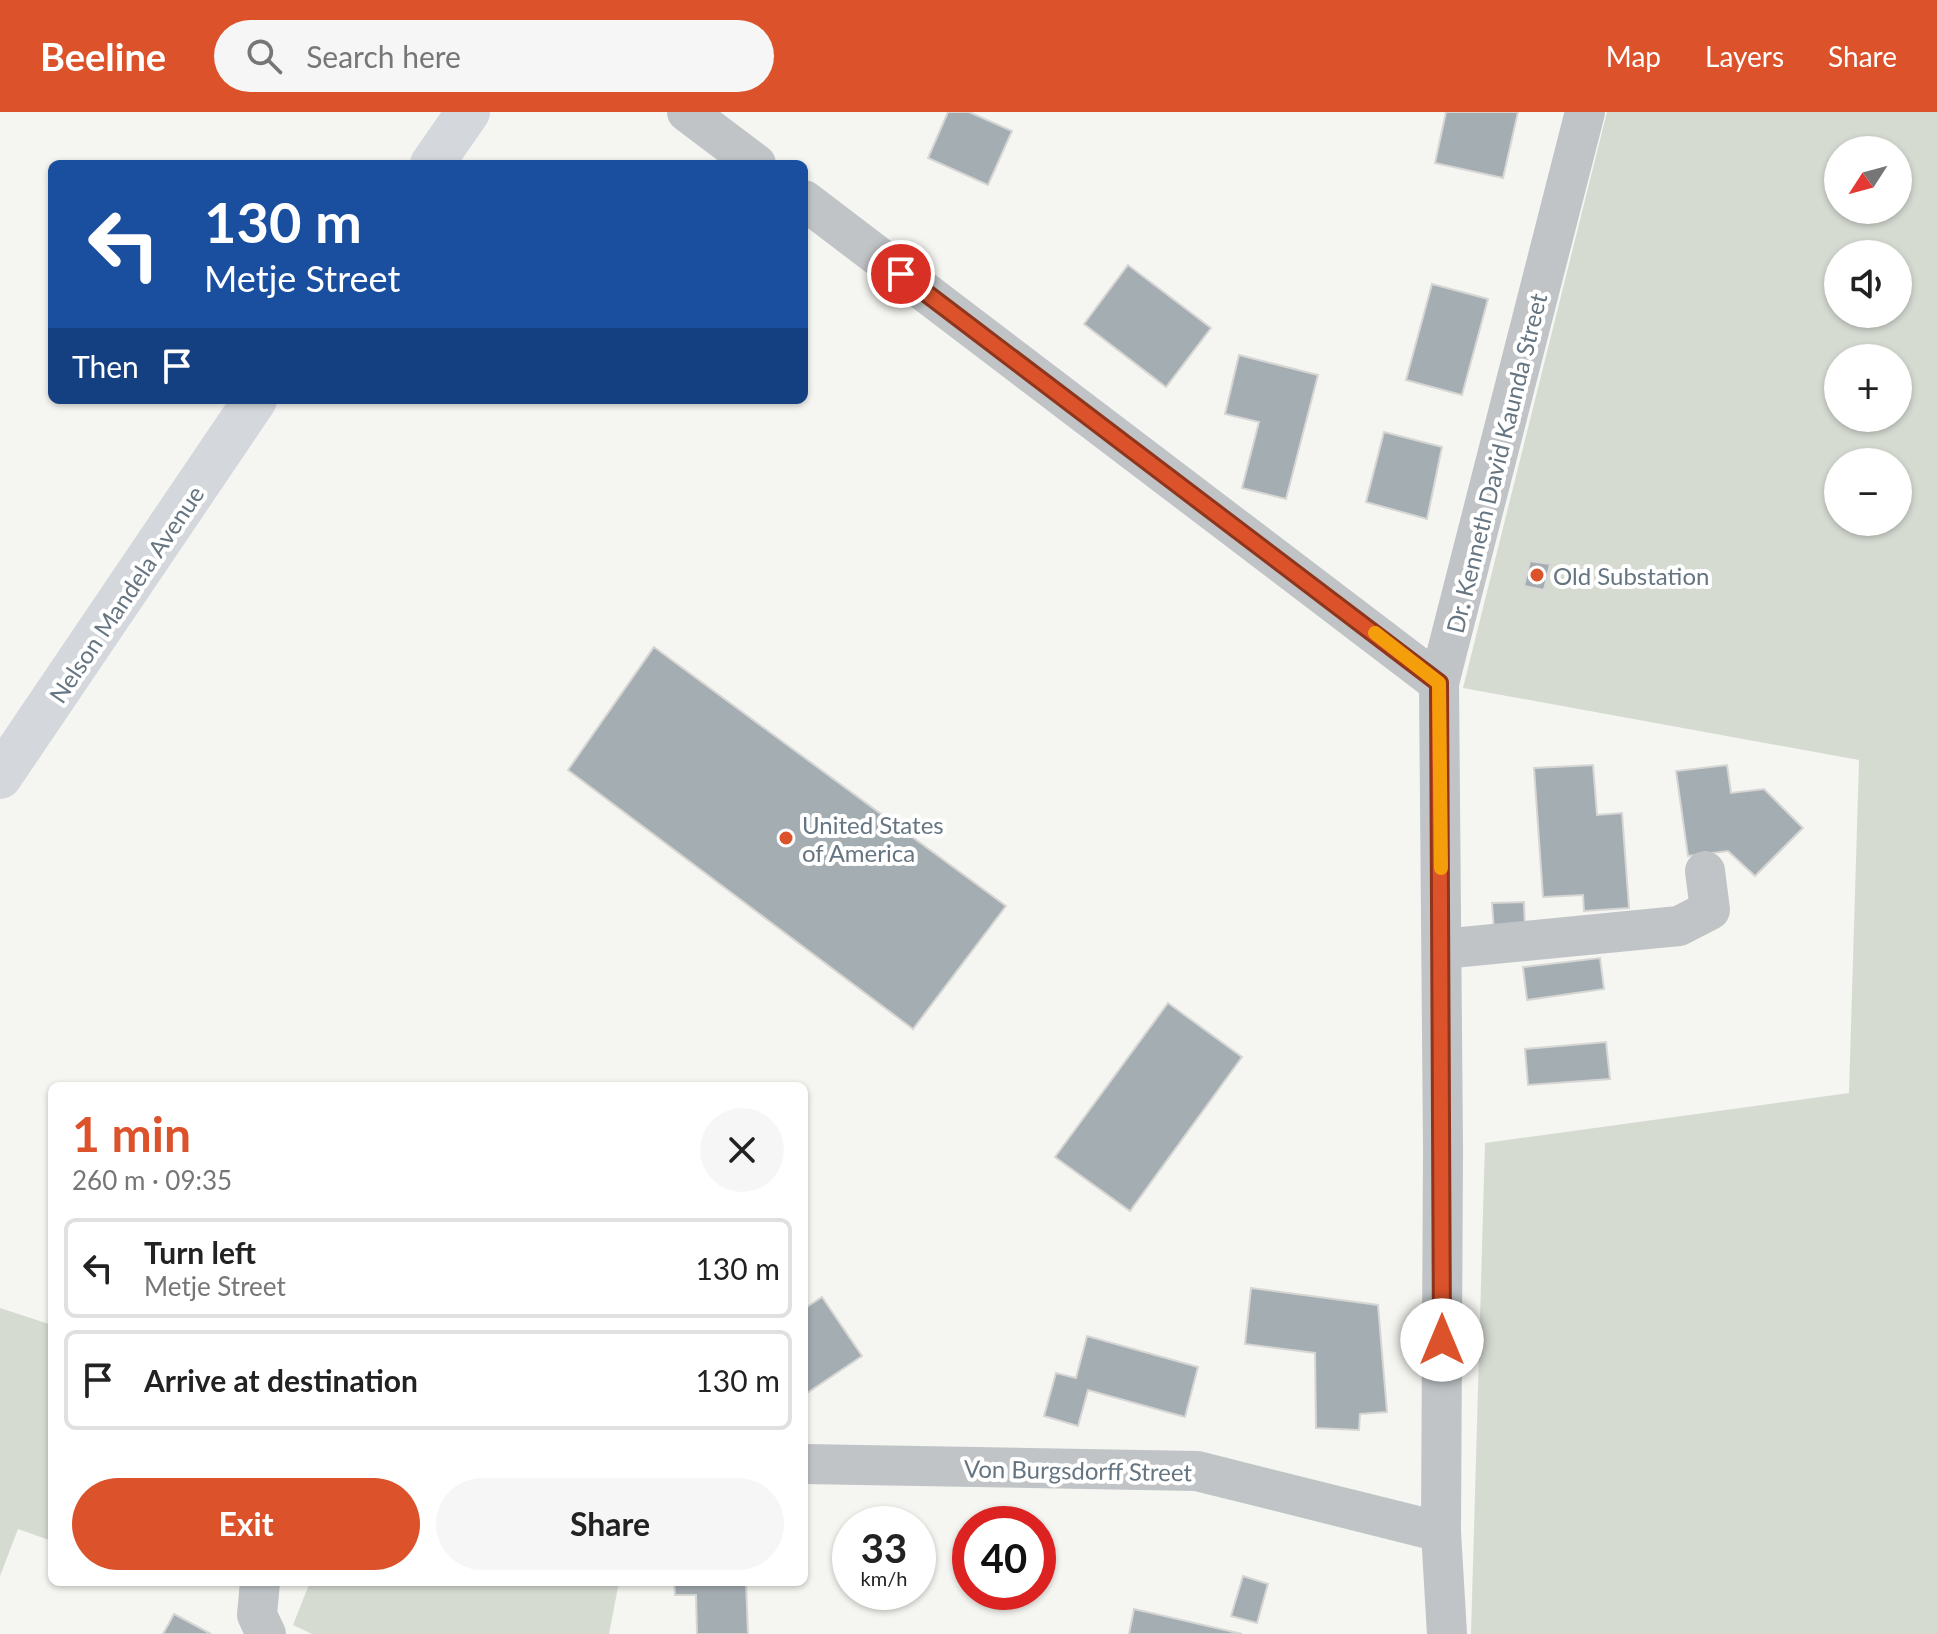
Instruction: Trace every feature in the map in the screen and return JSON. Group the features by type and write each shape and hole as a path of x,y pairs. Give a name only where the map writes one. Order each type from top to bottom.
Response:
{"main road":[{"path":"402,160 434,112"},
{"path":"435,160 468,112"},
{"name":"Nelson Mandela Avenue","path":"0,777 254,404"}],"street":[{"path":"687,112 751,160"},
{"name":"Dr. Kenneth David Kaunda Street","path":"1447,1634 1441,1532 1439,683 1585,112"},
{"path":"808,203 1439,683"},
{"path":"1442,949 1679,926 1710,910 1705,871"},
{"name":"Von Burgsdorff Street","path":"808,1464 1197,1471 1441,1532"},
{"path":"260,1586 257,1615 266,1634"}],"shaded area":[{"path":"1607,112 1937,112 1937,1634 1471,1634 1485,1143 1849,1093 1859,760 1463,688"},
{"path":"0,1308 48,1324 48,1540 18,1529 0,1576"},
{"path":"308,1586 618,1586 609,1634 312,1634 293,1625"}],"building":[{"path":"948,112 969,112 1012,131 988,185 928,158"},
{"path":"1446,112 1518,112 1503,178 1435,163"},
{"path":"1128,265 1211,328 1166,387 1084,324"},
{"path":"1432,284 1488,299 1462,395 1406,380"},
{"path":"1239,355 1318,375 1286,499 1242,488 1259,422 1225,414"},
{"path":"1384,432 1442,447 1427,519 1366,502"},
{"name":"Old Substation","path":"1530,561 1550,564 1544,590 1524,586"},
{"name":"United States of America","path":"654,647 1006,906 913,1029 568,770"},
{"path":"1593,765 1597,815 1622,813 1629,908 1584,911 1583,895 1543,897 1534,768"},
{"path":"1727,765 1731,793 1764,789 1803,828 1755,876 1728,851 1688,856 1676,771"},
{"path":"1524,902 1525,929 1494,931 1492,903"},
{"path":"1600,958 1604,989 1527,1000 1523,967"},
{"path":"1168,1003 1242,1057 1130,1211 1055,1157"},
{"path":"1606,1042 1610,1079 1528,1085 1525,1049"},
{"path":"1251,1288 1378,1305 1387,1412 1360,1414 1359,1430 1316,1428 1315,1353 1245,1344"},
{"path":"822,1297 862,1356 808,1392 808,1306"},
{"path":"1087,1336 1198,1367 1185,1417 1088,1390 1078,1426 1044,1416 1056,1373 1076,1378"},
{"path":"1243,1576 1268,1584 1257,1623 1231,1616"},
{"path":"674,1586 746,1586 748,1634 697,1634 696,1595 675,1595"},
{"path":"1134,1609 1242,1634 1129,1634"},
{"path":"174,1614 211,1634 163,1634"}],"slow traffic":[{"path":"1375,633 1439,683 1441,868"}],"place":[{"name":"Old Substation","path":"1537,575"},
{"name":"United States of America","path":"786,838"}],"route":[{"path":"901,274 1439,683 1442,1340"}]}
